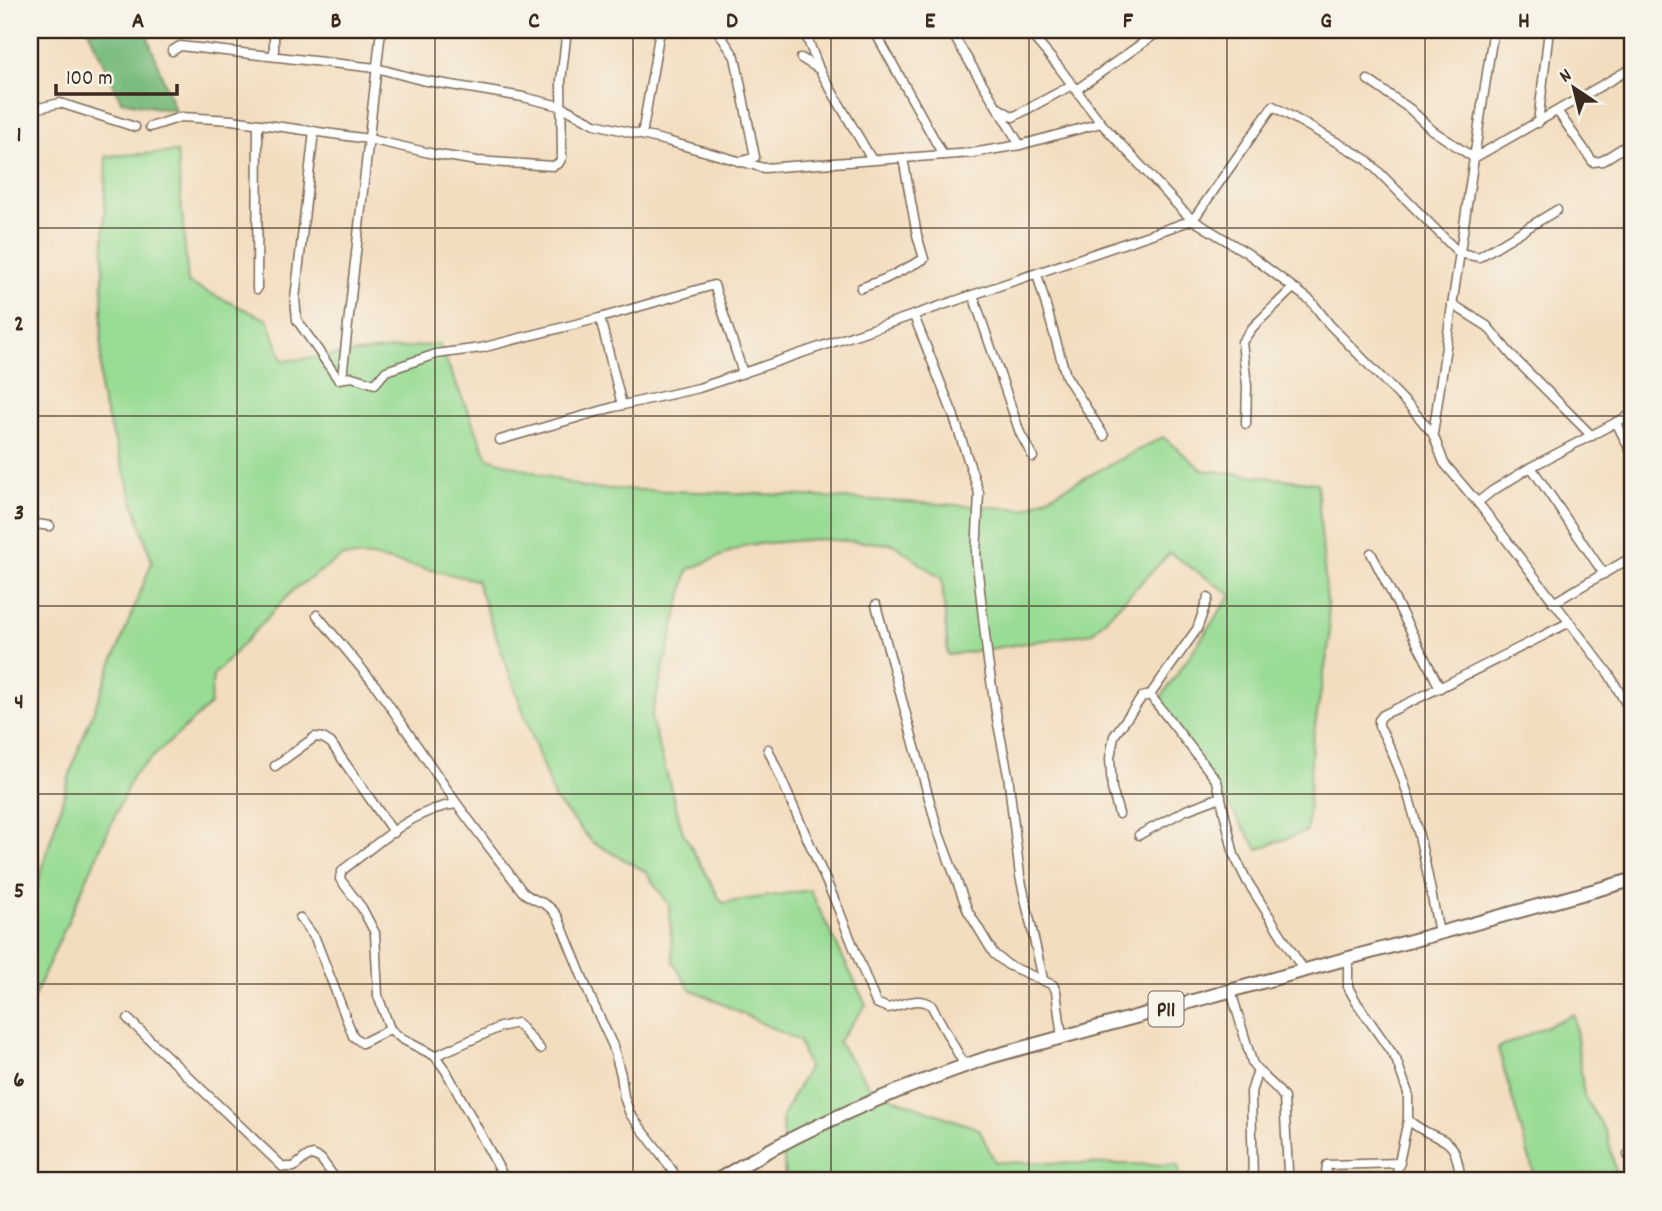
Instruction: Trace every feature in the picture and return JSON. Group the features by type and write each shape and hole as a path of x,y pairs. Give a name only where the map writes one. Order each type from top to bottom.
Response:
{"main road":[{"name":"P11","path":"716,1181 763,1152 815,1126 888,1093 965,1066 1632,880"}],"street":[{"path":"274,30 274,56"},
{"path":"342,378 381,30"},
{"path":"150,127 181,117 258,124 369,139 477,161 553,166 559,163 562,156 560,106 566,38 563,30"},
{"path":"642,135 660,30"},
{"path":"717,30 735,57 755,157 740,162"},
{"path":"804,30 819,69 872,160"},
{"path":"874,30 943,155"},
{"path":"950,30 1020,145"},
{"path":"1027,30 1101,123 1193,220 1247,253 1311,301 1329,324 1383,378 1433,434 1444,463 1478,502 1623,695 1632,714"},
{"path":"997,108 1013,117 1074,87 1161,30"},
{"path":"1538,123 1549,30"},
{"path":"1433,434 1493,34"},
{"path":"172,51 180,47 376,68 421,80 523,97 560,106 595,124 764,168 943,155 1020,145 1101,123"},
{"path":"801,58 819,69"},
{"path":"1474,158 1632,68"},
{"path":"1368,80 1410,109 1432,130 1474,158"},
{"path":"30,110 60,103 135,127"},
{"path":"499,440 622,405 699,388 1193,220 1273,106 1366,159 1459,253 1479,257 1557,210"},
{"path":"1558,112 1593,162 1602,161 1632,142"},
{"path":"257,289 258,124"},
{"path":"313,131 295,299 297,320 338,379 352,377 375,384 386,371 436,354 481,348 600,318 714,285 743,373"},
{"path":"861,288 924,259 903,158"},
{"path":"1037,274 1066,376 1104,436"},
{"path":"1246,424 1247,386 1242,342 1253,327 1293,288"},
{"path":"973,296 1020,433 1033,457"},
{"path":"1452,304 1487,326 1513,357 1592,436"},
{"path":"914,316 953,414 979,493 976,555 988,661 1008,775 1020,876 1043,979"},
{"path":"600,318 622,405"},
{"path":"1478,502 1531,467 1632,414"},
{"path":"1616,422 1632,454"},
{"path":"1531,467 1604,573"},
{"path":"30,523 50,526"},
{"path":"1371,552 1440,688"},
{"path":"1553,603 1632,557"},
{"path":"1119,814 1112,789 1110,758 1114,736 1142,697 1150,695 1197,629 1208,598"},
{"path":"876,605 938,831 968,911 994,954 1008,965 1053,985 1062,1038"},
{"path":"317,615 376,686 457,804 522,891 550,906 558,917 613,1046 630,1114 679,1181"},
{"path":"1439,933 1419,836 1401,774 1379,726 1379,720 1383,715 1569,623"},
{"path":"1623,695 1632,690"},
{"path":"1150,695 1217,780 1234,855 1304,971"},
{"path":"275,766 315,737 323,738 336,750 394,833"},
{"path":"768,749 838,908 876,1003 888,1009 915,1001 925,1001 931,1005 965,1066"},
{"path":"1139,835 1186,810 1221,797"},
{"path":"457,804 425,811 344,869 340,878 362,908 375,933 378,996 390,1029 402,1039 435,1056 464,1101 506,1181"},
{"path":"300,918 315,938 353,1036 362,1043 390,1029"},
{"path":"1348,959 1348,987 1396,1059 1408,1093 1408,1120 1395,1181"},
{"path":"1231,991 1257,1073 1279,1090 1284,1098 1289,1171"},
{"path":"128,1019 283,1167 294,1167 313,1155 321,1159 337,1181"},
{"path":"435,1056 500,1027 517,1023 540,1049"},
{"path":"1254,1181 1251,1092 1257,1073"},
{"path":"1408,1120 1420,1130 1447,1140 1454,1147 1461,1181"},
{"path":"1325,1181 1327,1165 1400,1163"}],"green space":[{"path":"88,30 145,30 175,111 121,101"},
{"path":"177,152 188,283 268,320 283,361 439,344 488,458 585,488 785,495 1025,509 1163,437 1203,470 1317,483 1330,638 1312,743 1307,831 1258,849 1158,702 1231,595 1170,553 1092,633 948,655 942,579 893,544 817,539 746,545 688,570 651,718 683,832 722,903 810,890 866,1005 838,1042 873,1091 979,1129 995,1162 1178,1165 1181,1181 785,1181 782,1117 808,1068 799,1041 689,988 673,962 669,905 645,871 592,842 554,798 476,580 372,557 343,556 293,590 213,676 210,705 133,775 30,1006 30,910 75,758 152,562 100,393 106,156"},
{"path":"1574,1014 1584,1096 1607,1134 1618,1181 1536,1181 1498,1048"}]}
